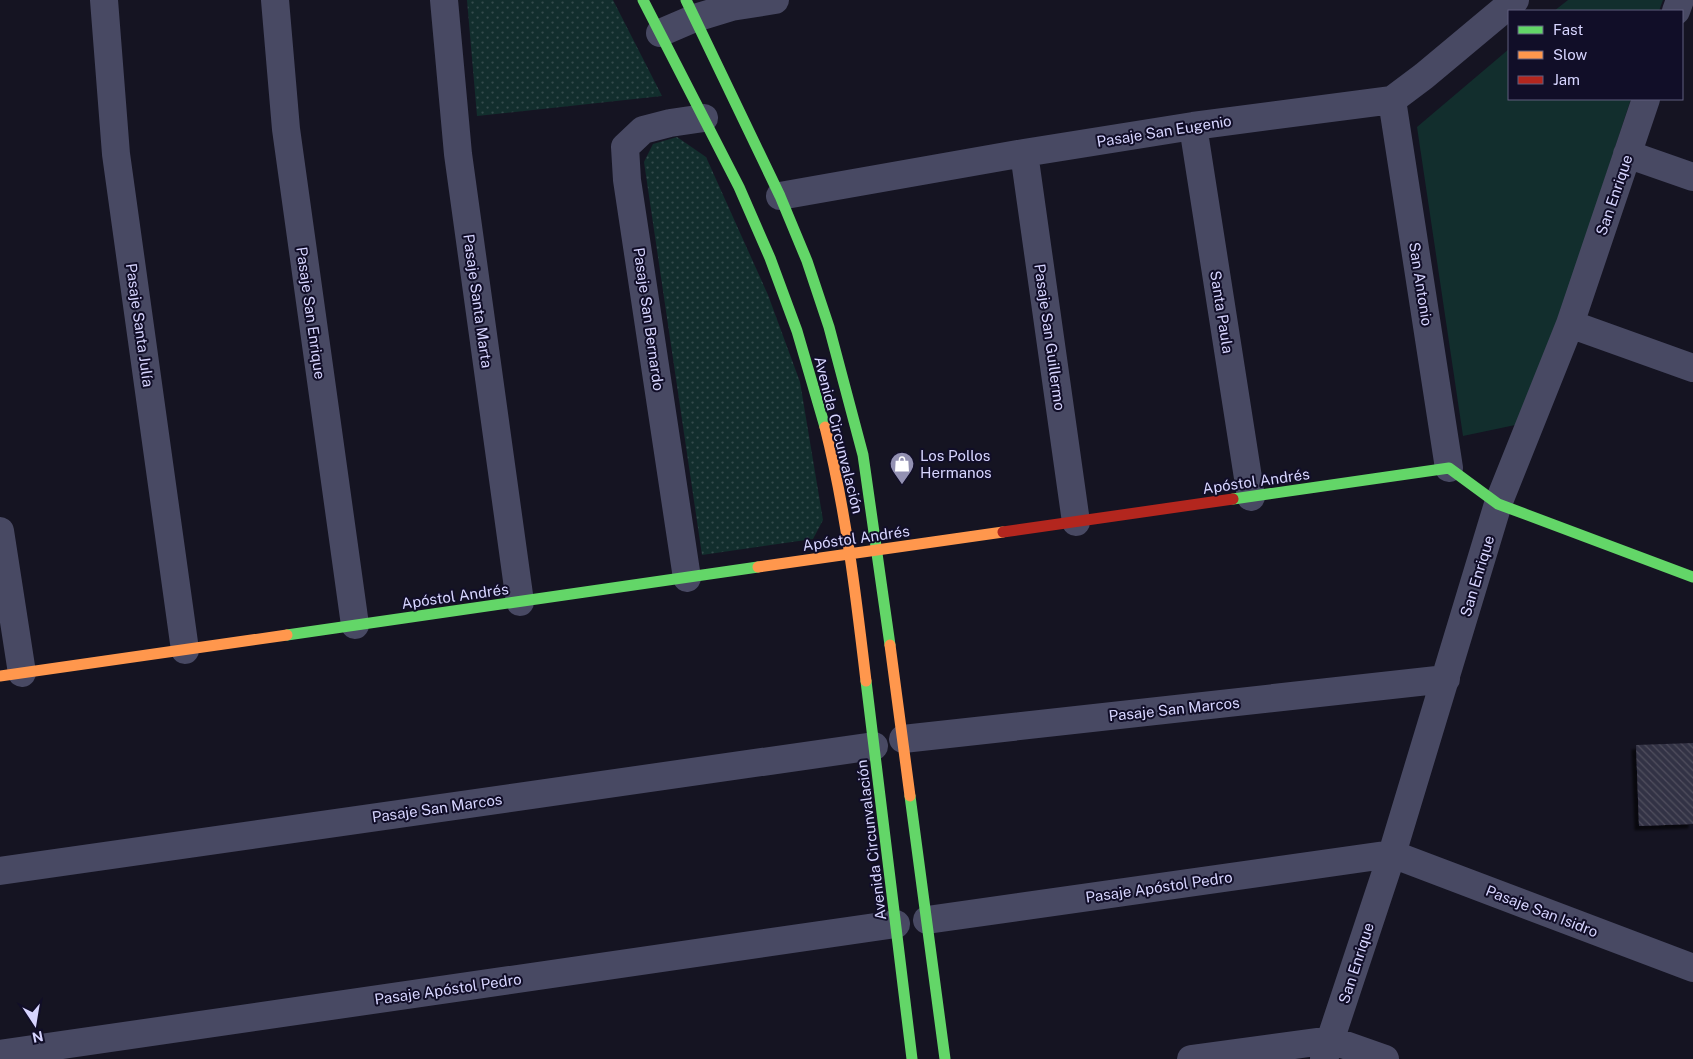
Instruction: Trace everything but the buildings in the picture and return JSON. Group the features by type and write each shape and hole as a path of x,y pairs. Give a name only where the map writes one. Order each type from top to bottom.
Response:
{"street":[{"name":"Pasaje Santa Julía","path":"104,0 116,154 185,650"},
{"name":"Pasaje San Enrique","path":"275,0 286,128 355,625"},
{"name":"Pasaje Santa Marta","path":"444,0 458,154 520,602"},
{"name":"Avenida Circunvalación","path":"643,0 739,187 767,250 797,331 820,406 850,554 912,1059"},
{"path":"660,34 690,9 731,7 775,0"},
{"name":"Pasaje San Eugenio","path":"780,196 1024,153 1193,126 1392,100 1424,76 1514,0"},
{"name":"Avenida Circunvalación","path":"690,9 780,196 807,261 829,327 848,394 862,455 878,550 945,1059"},
{"name":"San Antonio","path":"1392,100 1449,468"},
{"name":"San Enrique","path":"1328,1049 1392,854 1498,504 1570,324 1646,100"},
{"name":"Pasaje San Bernardo","path":"686,578 627,180 625,147 643,130 670,123 704,118"},
{"name":"Santa Paula","path":"1193,126 1250,497"},
{"name":"Pasaje San Guillermo","path":"1024,153 1076,522"},
{"path":"1628,154 1693,177"},
{"path":"1570,324 1693,368"},
{"name":"Apóstol Andrés","path":"11,675 1449,468"},
{"path":"1449,468 1498,504 1693,577"},
{"path":"0,531 11,675"},
{"name":"Pasaje San Marcos","path":"903,739 1446,680"},
{"name":"Pasaje San Marcos","path":"0,871 874,746"},
{"name":"Pasaje Apóstol Pedro","path":"927,920 1392,854"},
{"name":"Pasaje San Isidro","path":"1392,854 1693,968"},
{"name":"Pasaje Apóstol Pedro","path":"2,1053 896,924"},
{"path":"1191,1059 1328,1049 1385,1059"}],"green space":[{"path":"467,0 613,0 662,96 477,116"},
{"path":"1568,0 1663,0 1659,10 1555,10"},
{"path":"1508,50 1508,100 1631,100 1543,366 1520,424 1463,436 1417,127"},
{"path":"677,137 706,157 768,295 800,382 823,520 813,539 702,555 644,162 653,144"}],"traffic: fast":[{"path":"643,0 739,187 770,258 797,331 825,427"},
{"path":"686,0 780,196 807,261 829,327 863,455 890,645"},
{"path":"1233,499 1449,468 1498,504 1693,577"},
{"path":"287,635 758,567"},
{"path":"866,681 912,1059"},
{"path":"910,796 945,1059"}],"traffic: slow":[{"path":"825,427 845,522 866,681"},
{"path":"758,567 1003,532"},
{"path":"0,676 287,635"},
{"path":"890,645 910,796"}],"traffic: jam":[{"path":"1003,532 1233,499"}],"place":[{"name":"Los Pollos Hermanos","path":"902,485"}]}
